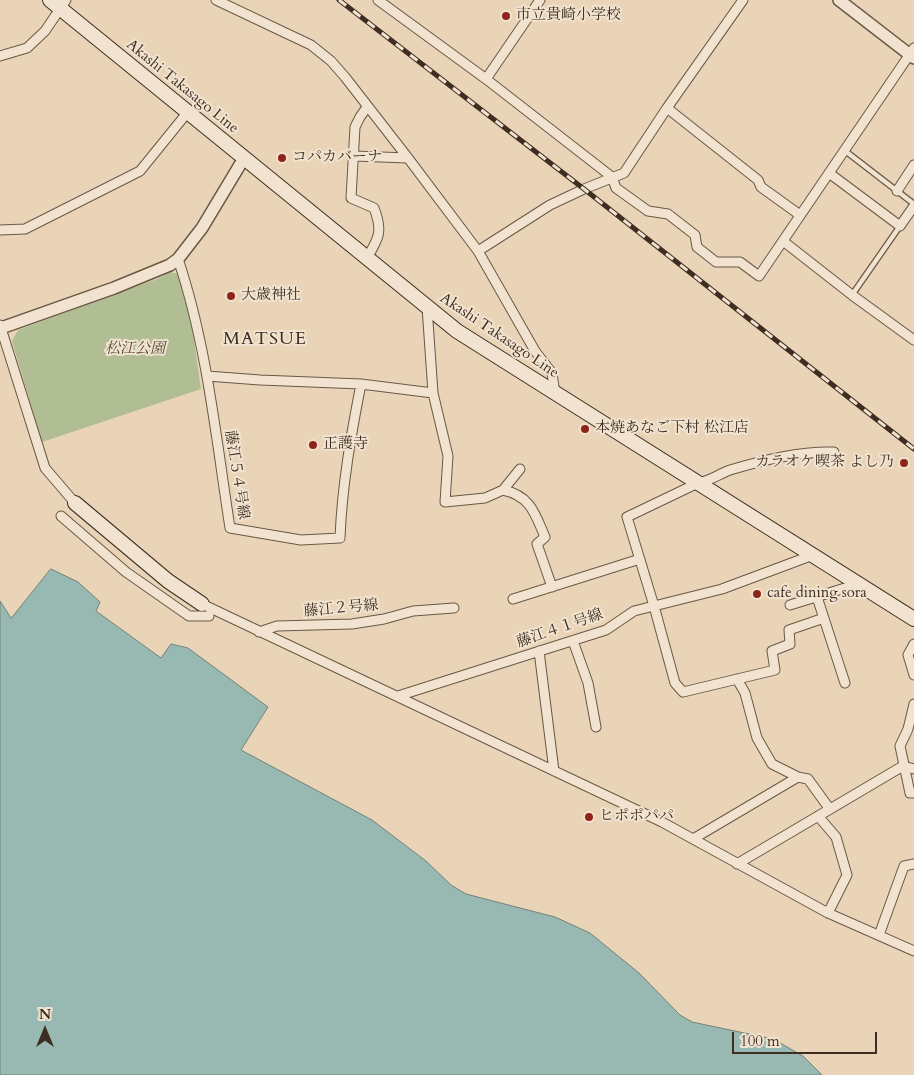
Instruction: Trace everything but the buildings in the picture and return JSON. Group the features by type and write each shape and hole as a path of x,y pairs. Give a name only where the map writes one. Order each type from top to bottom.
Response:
{"main road":[{"name":"Akashi Takasago Line","path":"59,3 187,113 457,331 914,619"},
{"path":"75,504 168,581 202,604"}],"street":[{"path":"216,0 311,45 330,61 408,158 478,251 535,351 552,373 555,394"},
{"path":"378,0 486,79 612,177 616,188 648,211 668,214 695,235 697,247 716,262 740,262 759,276 912,53 839,0"},
{"path":"486,79 540,0"},
{"path":"478,251 550,206 624,173 743,0"},
{"path":"0,56 28,48 45,31 59,3"},
{"path":"367,107 355,127 351,198 374,208 379,221 379,238 367,258"},
{"path":"667,108 758,180 761,187 800,216"},
{"path":"0,230 25,229 140,171 187,113"},
{"path":"354,156 408,158"},
{"path":"75,504 45,468 1,326 114,288 170,265 178,259 202,228 244,158"},
{"path":"897,191 914,165"},
{"path":"829,173 900,226 914,205"},
{"path":"783,241 914,340"},
{"path":"178,259 191,296 207,376 361,384 433,393"},
{"path":"427,307 433,393 448,456 446,502 485,498 503,490 520,469"},
{"name":"藤江５４号線","path":"207,376 230,528 301,540 340,538 341,503 349,441 361,384"},
{"path":"824,618 790,630 790,644 772,651 775,670 682,692 675,683 627,517 698,483 709,481 727,471 750,464 812,452 834,452"},
{"path":"503,490 517,493 534,510 545,537 537,544 552,587"},
{"path":"61,516 126,572 189,616 209,616"},
{"name":"藤江４１号線","path":"398,696 606,630 634,611 722,589 813,556"},
{"path":"513,599 640,559"},
{"path":"790,605 858,584"},
{"path":"817,597 845,683"},
{"path":"202,604 662,822 828,913 914,951"},
{"name":"藤江２号線","path":"259,632 278,626 352,624 384,619 413,610 454,608"},
{"path":"572,641 588,684 596,727"},
{"path":"914,644 908,655 914,675"},
{"path":"539,651 554,770"},
{"path":"736,679 745,693 757,738 772,764 798,777 808,779 829,808"},
{"path":"914,704 911,728 900,746 910,793 914,792"},
{"path":"737,864 903,766 914,769"},
{"path":"693,839 798,777"},
{"path":"818,816 836,837 848,876 828,913"},
{"path":"879,935 904,866 914,864"}],"lane":[{"path":"844,150 914,205"},
{"path":"852,294 900,226"}],"green space":[{"name":"松江公園","path":"170,272 178,274 190,312 201,389 42,442 12,341 18,330 157,279"}],"water":[{"path":"51,569 78,582 100,602 96,611 161,658 171,644 188,648 268,707 241,750 372,820 426,861 451,885 466,894 555,917 590,933 639,973 680,1015 692,1022 773,1039 803,1056 822,1075 0,1075 0,601 11,618"}],"railway":[{"path":"339,0 584,189 914,449"}],"place":[{"name":"市立貴崎小学校","path":"506,16"},
{"name":"コパカバーナ","path":"282,158"},
{"name":"大歳神社","path":"231,296"},
{"name":"本焼あなご下村 松江店","path":"585,429"},
{"name":"正護寺","path":"313,445"},
{"name":"カラオケ喫茶 よし乃","path":"904,463"},
{"name":"cafe dining sora","path":"757,594"},
{"name":"ヒポポパパ","path":"589,817"}],"district":[{"name":"MATSUE","path":"265,340"}]}
